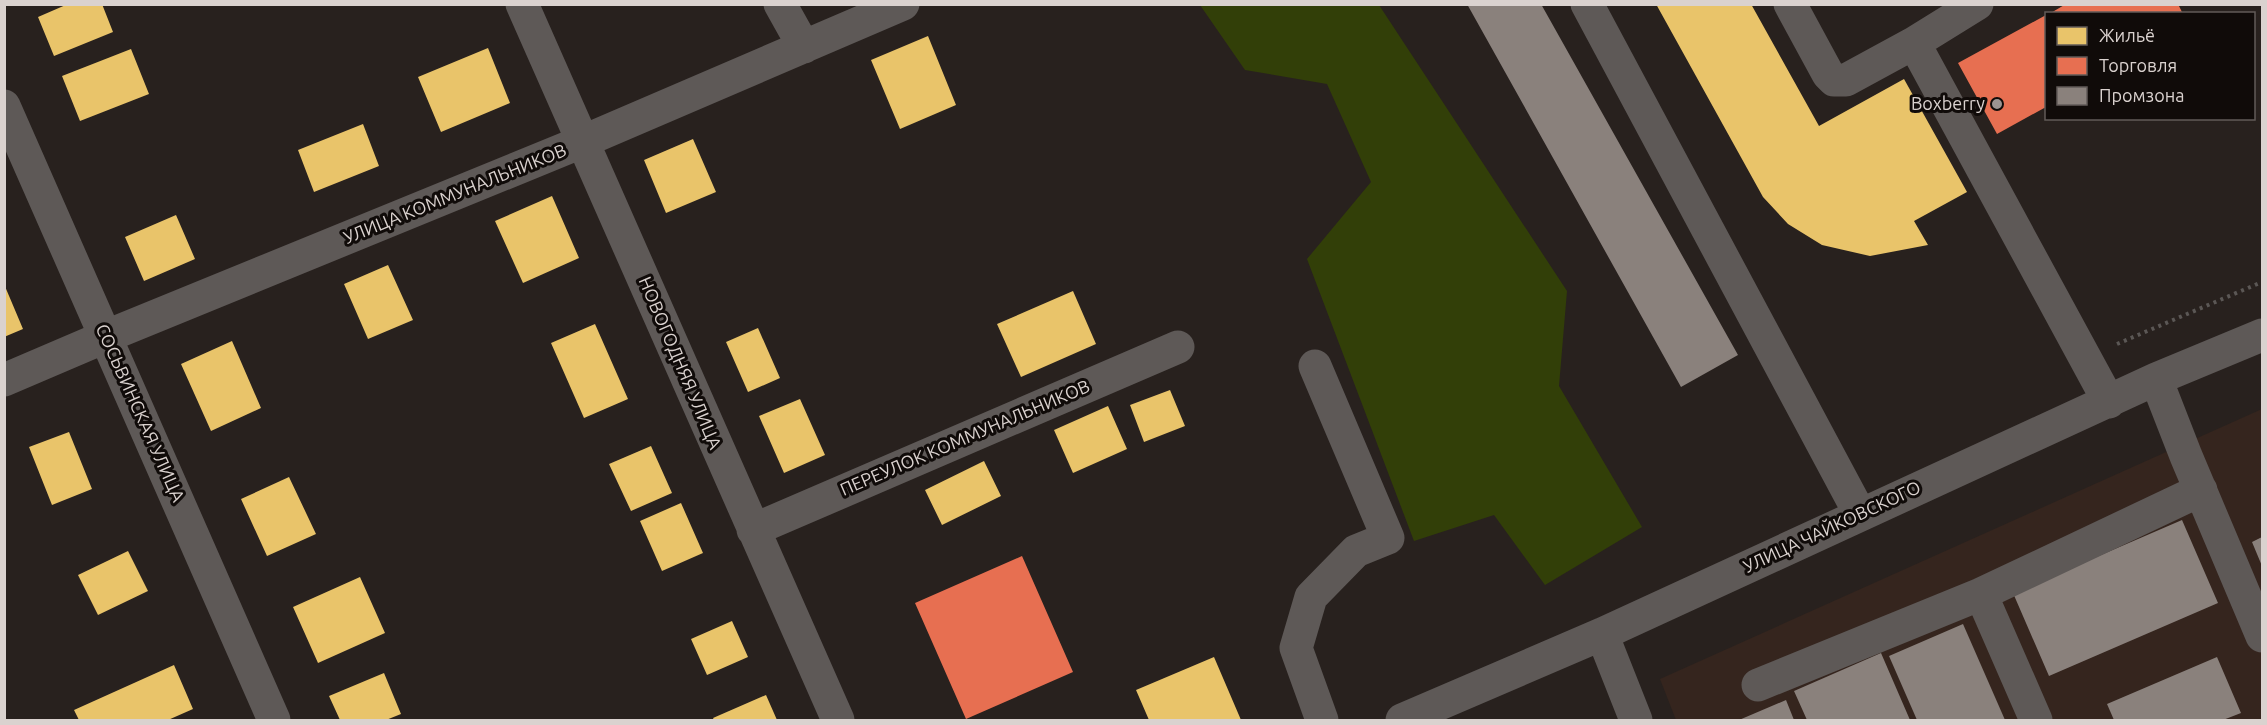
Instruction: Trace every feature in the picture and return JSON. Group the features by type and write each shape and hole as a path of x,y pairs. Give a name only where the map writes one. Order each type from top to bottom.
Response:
{"street":[{"name":"НОВОГОДНЯЯ УЛИЦА","path":"522,4 838,720"},
{"path":"780,4 804,47"},
{"name":"УЛИЦА КОММУНАЛЬНИКОВ","path":"4,380 584,141 903,4"},
{"path":"1587,4 1860,514"},
{"path":"1791,4 1828,74 1834,80 1846,80 1914,43 1977,4"},
{"path":"1914,43 2109,402"},
{"name":"СОСЬВИНСКАЯ УЛИЦА","path":"4,106 274,720"},
{"name":"УЛИЦА ЧАЙКОВСКОГО","path":"1402,720 1602,634 2156,379 2262,334"},
{"name":"ПЕРЕУЛОК КОММУНАЛЬНИКОВ","path":"753,530 1178,347"},
{"path":"1315,366 1388,538 1356,551 1311,597 1296,648 1322,720"},
{"path":"2156,379 2262,636"},
{"path":"1758,685 1981,594 2201,490"},
{"path":"1981,594 2036,720"},
{"path":"1602,634 1636,720"}],"path":[{"path":"2085,357 2262,282"}],"shaded area":[{"path":"2262,409 2262,720 1676,720 1660,679"}],"green space":[{"path":"1200,5 1379,5 1567,291 1559,386 1642,527 1545,585 1494,515 1414,541 1307,259 1371,182 1327,84 1245,70"}],"building: Жильё":[{"path":"68,4 102,4 113,32 54,56 38,17"},
{"path":"1656,4 1751,4 1819,126 1904,79 1967,192 1914,221 1928,245 1870,256 1822,245 1788,224 1763,197"},
{"path":"928,36 956,105 900,129 871,60"},
{"path":"488,48 510,103 441,132 418,77"},
{"path":"131,49 149,94 80,121 62,76"},
{"path":"363,124 379,166 314,192 298,150"},
{"path":"693,139 716,192 666,213 644,160"},
{"path":"552,196 579,258 523,283 495,221"},
{"path":"176,215 195,259 144,281 125,237"},
{"path":"388,265 413,320 368,339 344,284"},
{"path":"4,284 23,329 4,337"},
{"path":"1073,291 1096,344 1021,377 997,324"},
{"path":"595,324 628,399 584,418 551,343"},
{"path":"758,328 780,378 748,392 726,342"},
{"path":"232,341 261,408 211,431 181,364"},
{"path":"1170,390 1185,426 1144,442 1130,405"},
{"path":"800,399 825,455 784,473 759,416"},
{"path":"1108,406 1127,449 1073,473 1054,430"},
{"path":"69,432 92,489 52,505 29,447"},
{"path":"651,446 672,493 631,511 609,464"},
{"path":"984,461 1001,496 942,525 925,490"},
{"path":"289,477 316,534 267,556 241,499"},
{"path":"681,503 703,553 662,571 640,521"},
{"path":"128,551 148,591 98,615 78,575"},
{"path":"360,577 385,633 318,663 293,607"},
{"path":"732,621 748,657 707,675 691,639"},
{"path":"1214,657 1241,720 1149,720 1136,690"},
{"path":"174,665 193,709 168,720 79,720 74,710"},
{"path":"384,673 401,714 386,720 340,720 329,696"},
{"path":"766,695 777,720 714,720 713,718"}],"building: Торговля":[{"path":"2066,4 2178,4 2182,12 2052,12"},
{"path":"2045,16 2045,108 1997,134 1958,63"},
{"path":"1022,556 1073,672 966,719 915,603"}],"building: Промзона":[{"path":"1467,4 1541,4 1738,355 1681,387"},
{"path":"2182,520 2218,603 2049,676 2013,593"},
{"path":"2262,537 2262,566 2252,542"},
{"path":"1963,624 2005,720 1917,720 1889,656"},
{"path":"1881,653 1910,720 1807,720 1794,691"},
{"path":"2217,657 2241,713 2223,720 2114,720 2107,704"},
{"path":"1786,700 1794,720 1739,720"}],"place":[{"name":"Boxberry","path":"1997,104"}]}
